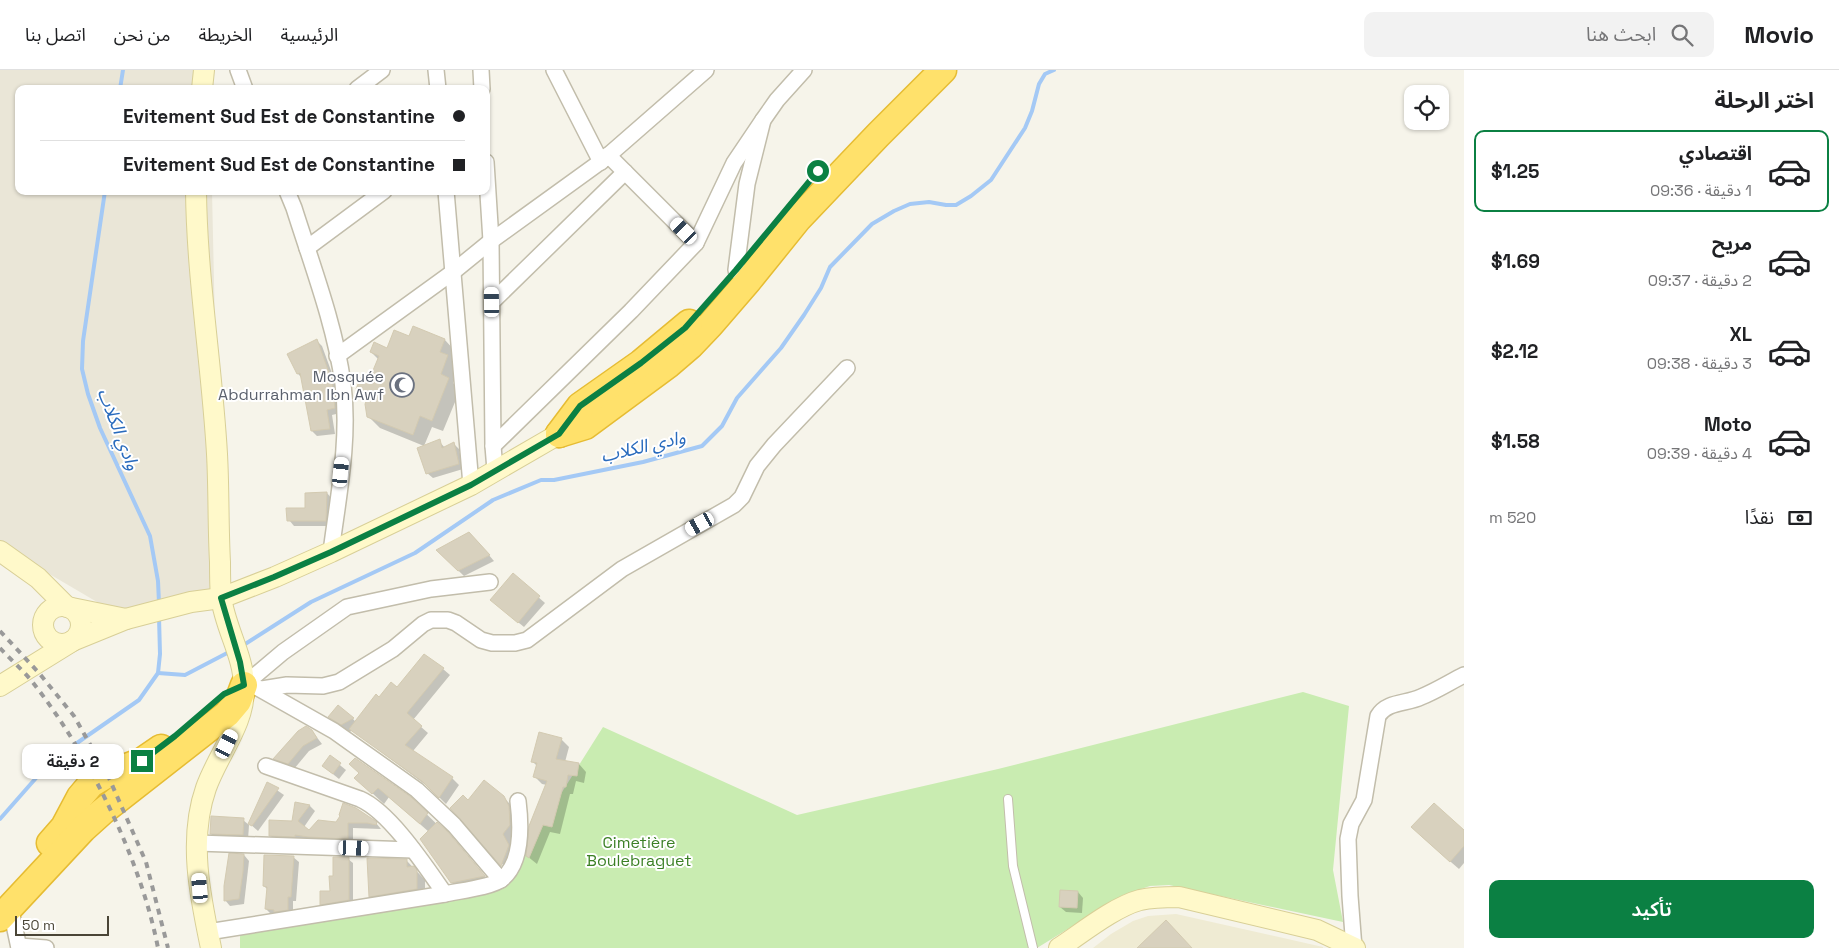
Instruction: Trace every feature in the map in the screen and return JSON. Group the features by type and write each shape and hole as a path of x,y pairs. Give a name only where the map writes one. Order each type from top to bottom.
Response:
{"highway":[{"path":"559,434 585,426 669,364 710,325 742,276 818,171 923,70"},
{"path":"742,276 943,70"},
{"path":"3,907 57,836 80,797 91,784 106,774 147,758 224,694 249,679"}],"main road":[{"path":"202,85 204,70"},
{"path":"196,195 202,288 217,454 221,598 230,632 249,679 239,719 207,786 199,815 197,843 200,888 209,940"},
{"path":"0,686 72,642 126,618 191,602 221,598 331,552 471,485 559,434"},
{"path":"0,550 38,578 67,607 73,610 80,621 81,628 79,634 72,642 64,644 52,642 47,638 43,625 38,578"},
{"path":"18,676 36,644 46,615 54,608 60,606 126,618"},
{"path":"1060,948 1118,910 1138,901 1158,897 1179,897 1317,930 1355,948"}],"street":[{"path":"238,70 244,85"},
{"path":"363,85 382,70"},
{"path":"436,70 438,85"},
{"path":"481,70 482,85"},
{"path":"338,356 453,272 491,241 605,159 706,70"},
{"path":"493,446 696,243 734,163 777,100 804,70"},
{"path":"558,72 605,159 625,172 696,243"},
{"path":"742,276 747,184 764,120"},
{"path":"492,302 625,172"},
{"path":"289,195 307,248 338,356 343,385 344,444 331,552"},
{"path":"307,248 379,195"},
{"path":"446,195 471,485"},
{"path":"488,195 491,241 493,446 495,470"},
{"path":"249,679 287,685 323,686 339,682 393,650 423,624 431,620 448,620 456,623 481,640 492,643 515,643 527,640 622,569 734,505 742,497 757,466 774,445 846,368"},
{"path":"249,679 283,652 347,607 431,589 490,582"},
{"path":"1355,948 1350,896 1348,839 1351,824 1364,800 1378,716 1381,710 1389,706 1419,698 1464,675"},
{"path":"249,679 334,731 427,798 471,843 501,880"},
{"path":"266,766 368,802 380,812 413,850 445,894"},
{"path":"209,940 445,894 501,880 510,868 517,850 520,834 518,801"},
{"path":"197,843 413,850"},
{"path":"3,907 19,947 46,948"}],"lane":[{"path":"1008,799 1013,866 1033,948"}],"shaded area":[{"path":"0,70 210,70 210,85 15,85 15,195 212,195 221,598 126,619 0,545"},
{"path":"1176,914 1323,948 1093,948 1111,934 1133,921 1148,916"}],"green space":[{"name":"Cimetière Boulebraguet","path":"1303,692 1349,706 1333,870 1343,922 1169,885 1150,886 1123,895 1037,948 240,948 240,934 504,884 603,727 797,815 998,769"}],"building":[{"name":"Mosquée Abdurrahman Ibn Awf","path":"413,326 445,339 440,352 448,355 441,374 449,378 432,421 420,416 413,435 367,417 365,404 369,395 356,389 361,377 369,380 379,356 370,352 374,342 387,348 394,330 409,336"},
{"path":"317,339 332,381 335,408 327,410 330,429 311,431 300,373 297,374 287,354"},
{"path":"440,439 442,448 454,442 459,464 426,474 417,448"},
{"path":"327,492 326,521 287,521 286,508 305,508 305,493"},
{"path":"469,532 490,555 458,571 436,550"},
{"path":"513,573 540,596 518,623 490,600"},
{"path":"424,654 444,668 407,713 422,726 405,745 453,777 439,798 423,782 349,729 376,694 379,697 391,682 397,687"},
{"path":"338,705 354,718 341,725 328,717"},
{"path":"306,726 312,730 317,738 303,746 288,764 273,759 298,731"},
{"path":"539,732 562,738 556,759 579,763 577,776 568,775 566,787 563,787 552,827 543,825 529,858 526,856 529,826 547,781 533,777 537,763 531,762"},
{"path":"330,755 341,763 333,774 322,766"},
{"path":"355,758 411,797 428,813 420,824 378,788 372,794 354,778 359,773 349,764"},
{"path":"484,780 504,796 509,806 510,825 503,834 509,845 501,866 450,808 463,795 468,800"},
{"path":"267,782 279,788 252,826 248,824"},
{"path":"295,802 310,805 298,821 309,830 318,820 336,822 340,816 343,803 356,808 377,822 376,825 348,823 348,839 295,835 295,837 269,836 269,820 292,821"},
{"path":"1434,803 1464,830 1464,846 1450,862 1411,827"},
{"path":"211,816 244,818 243,835 210,834"},
{"path":"437,822 485,876 451,883 420,839"},
{"path":"229,853 244,854 243,872 239,899 224,901 224,886"},
{"path":"264,855 294,856 291,897 288,897 288,910 274,912 274,910 265,909 267,887 263,886"},
{"path":"333,857 349,857 349,900 320,905 320,891 330,891 329,876 333,876"},
{"path":"367,858 407,859 407,867 414,866 417,870 417,889 369,897"},
{"path":"1060,890 1078,891 1077,908 1059,907"},
{"path":"1166,920 1192,948 1137,948"}],"waterway":[{"name":"وادي الكلاب","path":"121,85 123,70"},
{"name":"وادي الكلاب","path":"242,646 311,602 415,553 493,500 541,480 554,480 643,462 702,446 722,426 737,398 781,348 821,288 830,267 872,224 910,204 929,202 956,205 991,180 1025,128 1032,111 1039,84 1045,74 1054,70"},
{"name":"وادي الكلاب","path":"104,195 83,341 82,369 88,394 100,428 150,536 158,581 159,603"},
{"name":"وادي الكلاب","path":"0,819 51,761 139,700 158,673 160,654 159,617"},
{"name":"وادي الكلاب","path":"158,673 185,675 231,651"}],"railway":[{"path":"0,631 39,673 74,716 109,778 146,862 168,948"},
{"path":"0,648 30,679 74,742 93,775 126,844 150,914 158,948"}],"place":[{"name":"Mosquée Abdurrahman Ibn Awf","path":"402,385"}],"route":[{"path":"142,761 175,736 217,699 244,685 240,662 221,598 331,552 471,485 559,434 580,406 641,363 685,328 818,171"}]}
